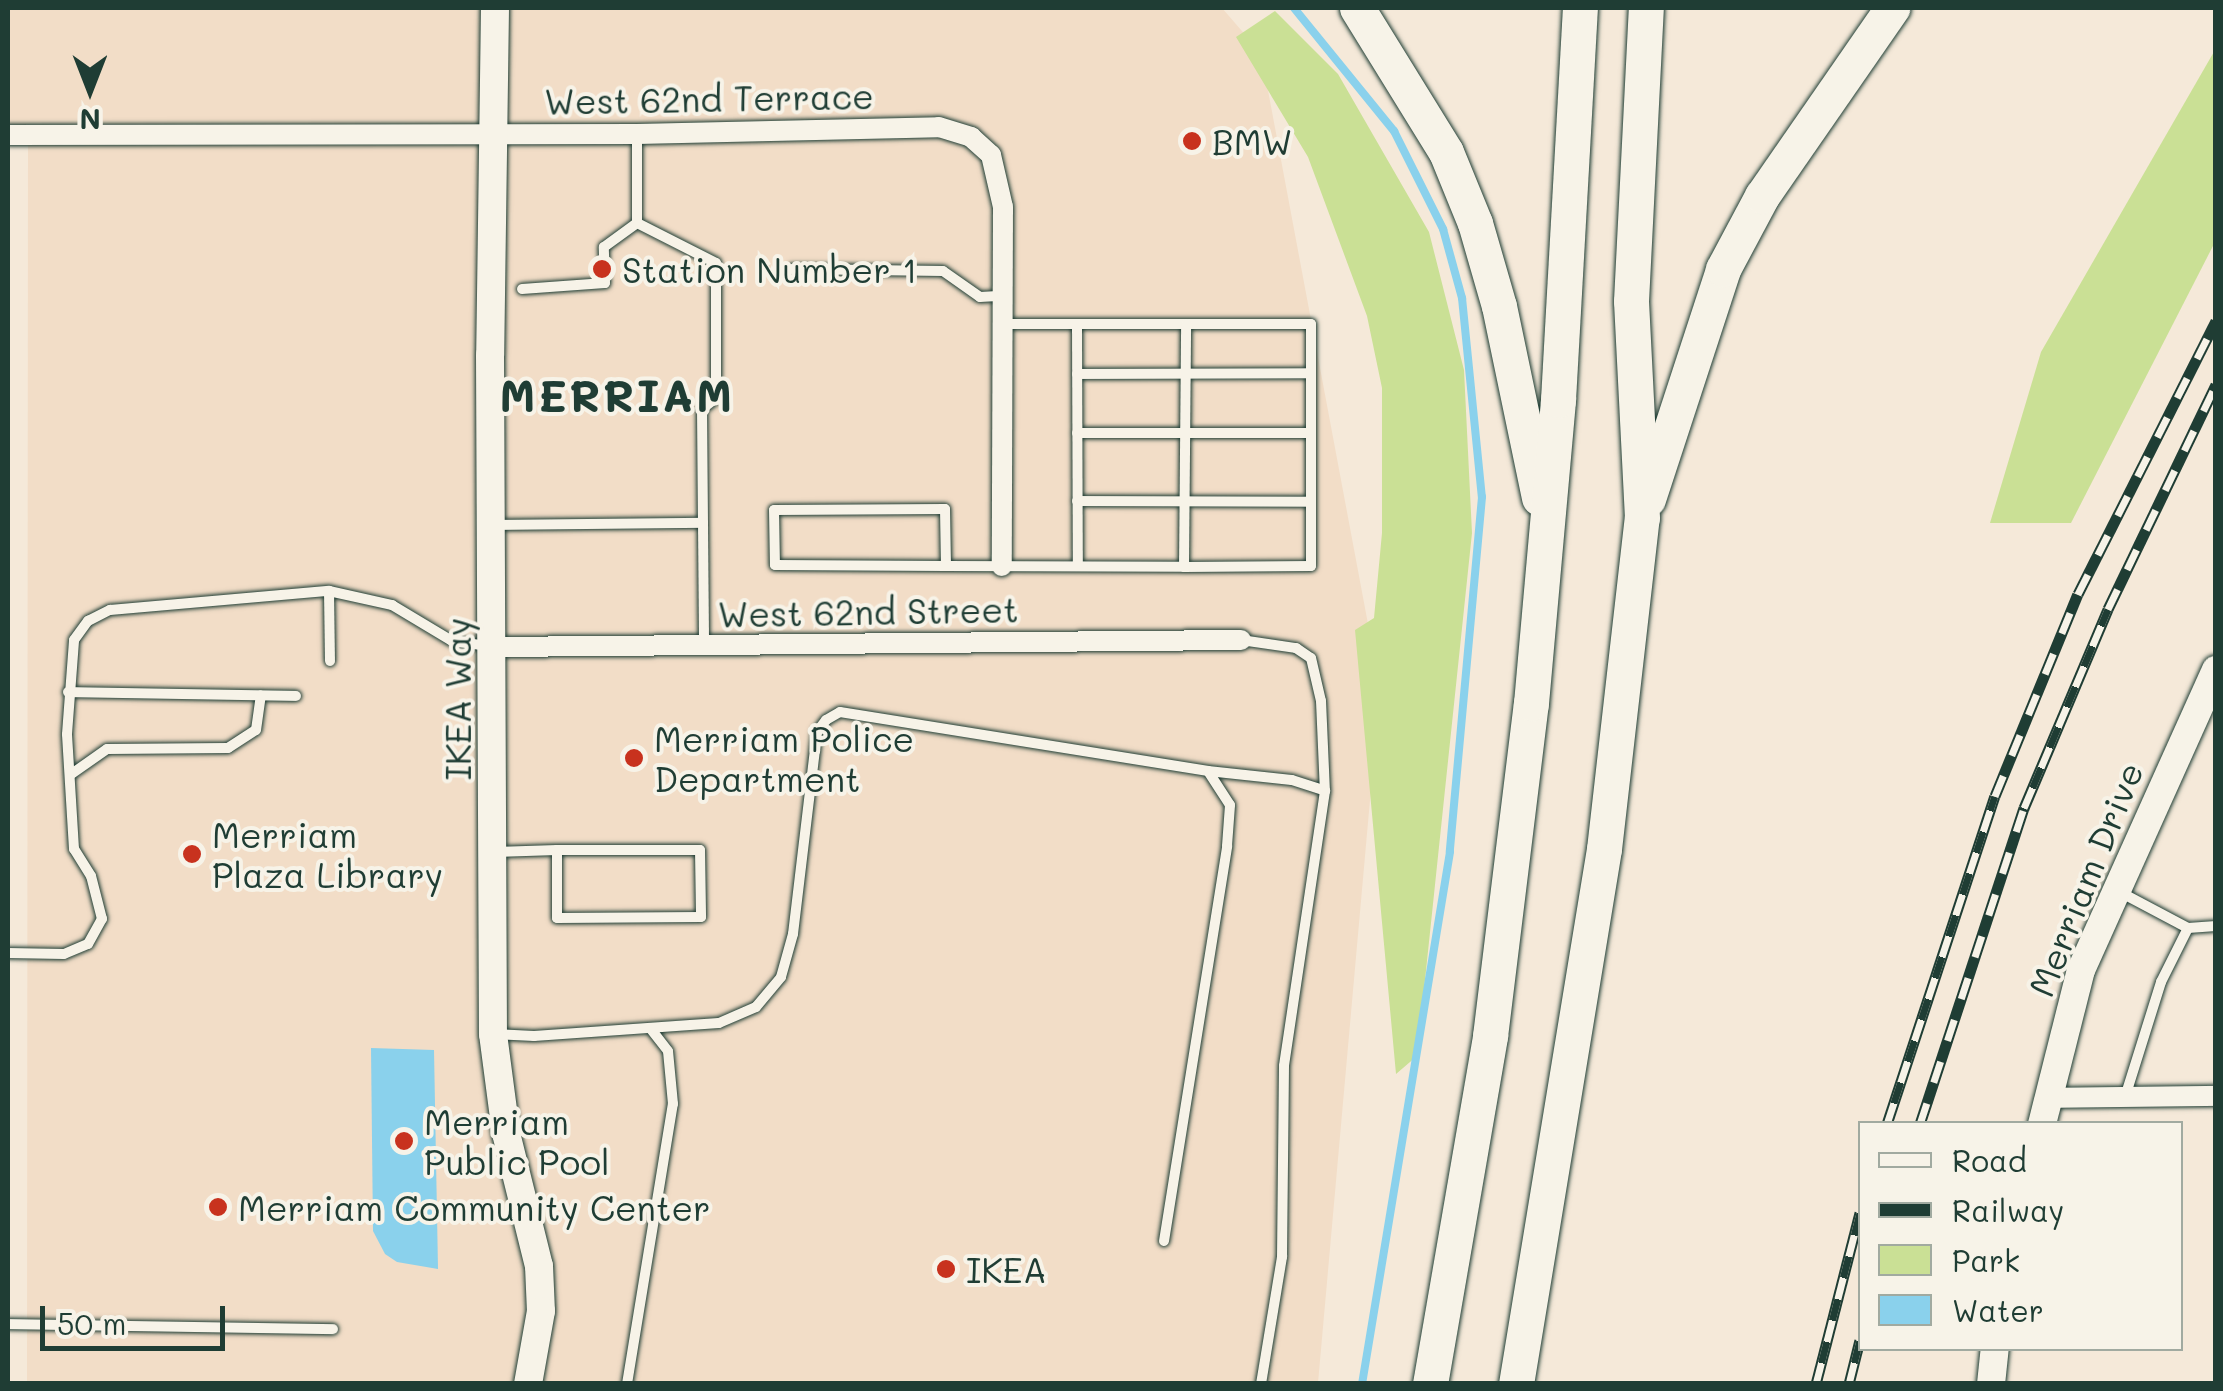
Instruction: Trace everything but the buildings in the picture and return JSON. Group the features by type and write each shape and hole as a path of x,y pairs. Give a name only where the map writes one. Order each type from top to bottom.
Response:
{"highway":[{"path":"1357,8 1446,152 1474,224 1498,306 1547,536"},
{"path":"1430,1384 1498,980 1547,536 1580,8"},
{"path":"1516,1384 1604,849 1642,518 1631,302 1646,8"},
{"path":"1642,518 1723,269 1762,196 1892,8"}],"street":[{"name":"IKEA Way","path":"495,8 493,1034 506,1133 540,1266 541,1312 528,1384"},
{"name":"West 62nd Terrace","path":"8,135 637,134 939,128 970,137 991,155 1003,207 1002,566"},
{"name":"West 62nd Street","path":"495,647 1242,640"},
{"name":"Merriam Drive","path":"2044,1110 2081,970 2216,670"},
{"path":"2044,1110 2125,1097 2216,1096"},
{"path":"1991,1384 1994,1351"}],"lane":[{"path":"637,134 637,224"},
{"path":"522,289 605,284 604,247 637,224"},
{"path":"637,224 716,263 716,398 702,410 704,646"},
{"path":"792,268 943,271 980,297 1003,296"},
{"path":"946,566 945,509 774,510 775,565 946,566 1311,566 1311,324 1003,324"},
{"path":"1076,324 1078,566"},
{"path":"1184,566 1186,324"},
{"path":"1076,374 1311,373"},
{"path":"1077,433 1311,433"},
{"path":"1077,501 1311,502"},
{"path":"494,525 703,523"},
{"path":"8,952 64,954 88,944 102,919 92,876 74,848 70,775 68,692 74,640 88,621 110,610 329,591 392,605 452,641 495,647"},
{"path":"329,591 330,661"},
{"path":"1242,640 1296,648 1311,658 1321,701 1325,791 1284,1066 1282,1257 1261,1384"},
{"path":"68,692 296,696"},
{"path":"70,775 108,749 228,748 256,730 261,696"},
{"path":"493,1034 652,1029 736,1019 770,994 781,976 793,934 817,732 826,720 840,712 1208,771 1292,780 1325,791"},
{"path":"1164,1241 1228,846 1230,805 1208,771"},
{"path":"494,852 557,850 700,850 701,917 557,918 557,850"},
{"path":"2116,890 2188,928 2216,926"},
{"path":"2125,1097 2161,982 2188,928"},
{"path":"627,1384 673,1104 668,1051 652,1029"},
{"path":"8,1324 333,1330"}],"shaded area":[{"path":"8,8 1222,8 1261,53 1380,688 1318,1383 27,1383 28,125 8,124"}],"green space":[{"path":"1275,11 1338,74 1429,232 1464,370 1472,533 1417,1056 1396,1074 1355,630 1374,618 1382,533 1382,388 1367,316 1308,157 1236,37"},
{"path":"2215,50 2215,242 2071,523 1990,523 2041,352"}],"water":[{"name":"Merriam Public Pool","path":"371,1048 434,1050 438,1269 397,1262 385,1254 373,1231"}],"waterway":[{"path":"1294,8 1394,131 1443,229 1462,298 1482,497 1450,852 1362,1384"}],"railway":[{"path":"1888,1121 1995,796 2078,594 2216,321"},
{"path":"1921,1121 2024,808 2108,609 2216,385"},
{"path":"1816,1384 1858,1221"},
{"path":"1849,1384 1858,1348"}],"place":[{"name":"BMW","path":"1192,141"},
{"name":"Station Number 1","path":"602,269"},
{"name":"Merriam Police Department","path":"634,758"},
{"name":"Merriam Plaza Library","path":"192,854"},
{"name":"Merriam Public Pool","path":"404,1141"},
{"name":"Merriam Community Center","path":"218,1207"},
{"name":"IKEA","path":"946,1269"}],"district":[{"name":"MERRIAM","path":"617,395"}]}
